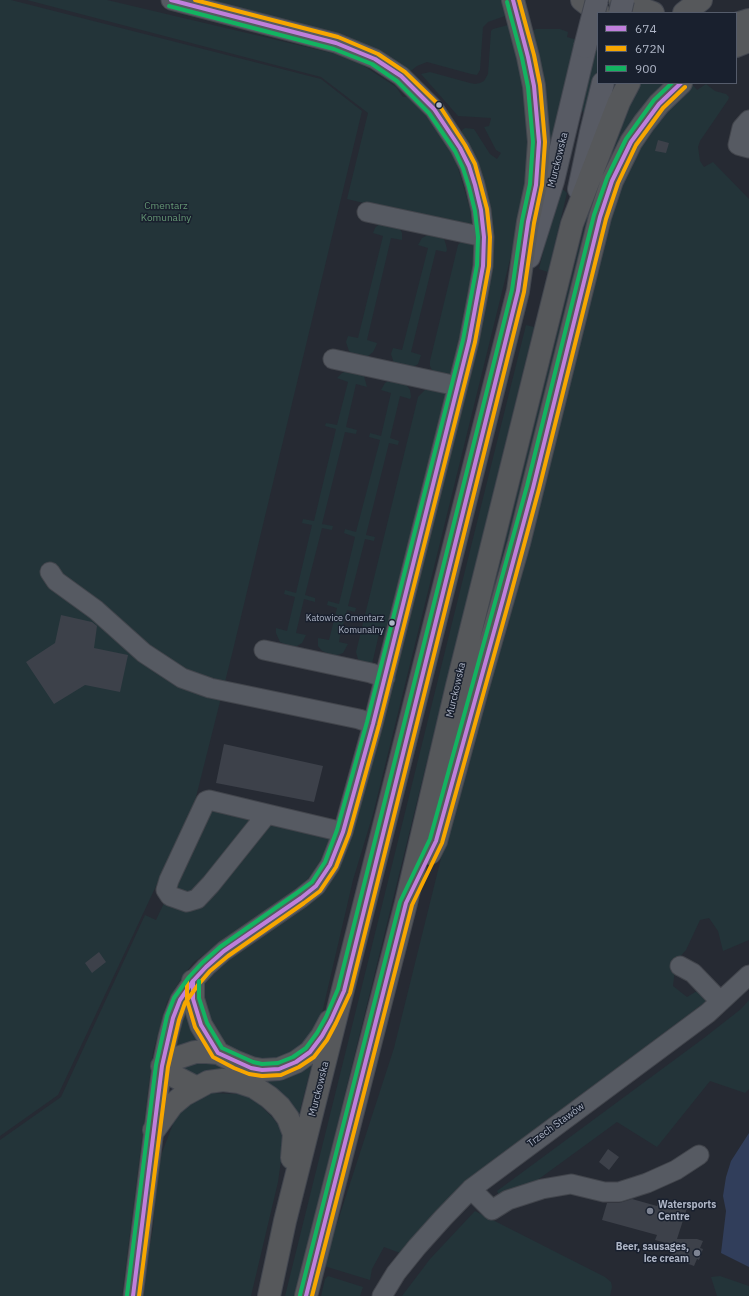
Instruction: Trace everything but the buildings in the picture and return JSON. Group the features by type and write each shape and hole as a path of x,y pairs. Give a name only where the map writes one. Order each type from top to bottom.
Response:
{"highway":[{"path":"513,0 534,86 539,142 536,185 528,222 518,292"},
{"path":"582,0 598,12"},
{"path":"620,0 650,12"},
{"path":"685,12 701,0"},
{"path":"737,15 749,12"},
{"path":"737,24 749,20"},
{"path":"737,46 749,41"},
{"path":"572,224 619,102 628,84"},
{"path":"406,903 436,841 519,543 600,217 612,181 631,142 644,122 659,104 680,84"},
{"name":"Murckowska","path":"306,1296 406,903 457,686 572,224"},
{"name":"Murckowska","path":"269,1296 285,1221 344,991 518,292"},
{"path":"193,980 193,999 201,1025 218,1053"},
{"path":"197,1088 172,1075 162,1066 195,1052 218,1053 251,1068 262,1070 279,1068 296,1062 310,1052 322,1036 344,991"},
{"path":"154,1130 172,1105 184,1095 208,1082 223,1080 239,1082 254,1087 269,1097 280,1107 288,1118 294,1134 285,1221"}],"main road":[{"name":"Murckowska","path":"518,292 553,181 597,0"},
{"path":"620,12 623,0"},
{"name":"Murckowska","path":"572,224 603,84"}],"street":[{"path":"133,1296 162,1066 173,1018 180,1000 193,980 206,967 224,952 316,886 330,865 343,832 373,724 457,386 478,294 483,266 484,237 481,210 475,185 460,148 434,109 400,76 375,59 336,43 171,0"},
{"path":"749,120 742,128 738,145 749,148"},
{"path":"367,212 484,237"},
{"path":"333,359 457,386"},
{"path":"50,572 56,581 96,610 144,653 182,678 210,688 359,719 373,724"},
{"path":"264,650 371,673 384,678"},
{"path":"267,814 211,884 197,899 187,902 170,896 166,890 169,880 206,801 209,800 343,832"},
{"path":"680,966 694,973 720,1001"},
{"name":"Trzech Stawów","path":"382,1296 396,1273 417,1247 472,1189 708,1013 749,975"},
{"path":"472,1189 492,1210 508,1200 542,1189 571,1184 604,1192 619,1192 647,1183 676,1170 699,1155"}],"green space":[{"name":"Cmentarz Komunalny","path":"0,0 11,0 321,79 362,111 233,650 194,805 58,1095 0,1136"},
{"path":"27,0 107,0 336,54 364,66 396,87 403,97 409,97 435,126 456,161 470,209 472,229 347,199 368,113 321,77"},
{"path":"206,0 503,0 504,4 502,5 505,16 488,22 483,27 480,70 477,75 427,62 417,66 408,73 347,36"},
{"path":"508,25 510,36 513,36 521,65 529,134 525,194 517,231 373,814 353,880 319,1026 303,1046 272,1063 226,1049 207,1024 202,988 206,980 218,965 324,889 484,298 461,134 462,130 465,128 474,129 490,154 497,159 501,153 496,150 484,127 489,126 491,118 458,116 421,74 430,72 475,84 484,81 488,74 491,31 493,29"},
{"path":"536,29 560,29 568,32 567,37 577,40 548,158 530,32"},
{"path":"597,40 597,72 586,116 579,106"},
{"path":"635,84 666,84 640,113 492,599 491,597 596,179"},
{"path":"706,84 715,91 726,94 729,97 700,141 698,147 700,161 704,167 713,162 749,199 749,940 723,951 718,931 709,918 700,920 686,950 676,961 673,986 687,997 697,991 708,1000 479,1171 464,1184 400,1253 384,1247 372,1269 370,1280 324,1266 394,1048 472,733 591,283 622,179 650,131 685,91 693,85 697,90"},
{"path":"559,186 567,193 548,272 539,269"},
{"path":"379,224 399,227 402,233 402,240 391,238 367,340 377,343 376,346 373,352 367,357 355,356 349,351 346,342 348,336 358,338 383,236 373,233"},
{"path":"430,234 444,239 447,250 446,252 436,250 411,352 421,355 418,364 412,368 394,363 391,354 393,348 402,350 428,248 418,245 422,238"},
{"path":"462,241 476,244 475,275 453,373 447,376 434,374 430,366 430,361 458,245"},
{"path":"526,325 534,327 316,1211 294,1296 285,1296"},
{"path":"348,370 362,374 367,387 356,384 346,427 357,430 356,434 345,432 322,524 333,526 332,530 322,528 305,595 315,598 315,602 304,599 296,633 306,635 302,643 292,647 280,642 276,633 276,628 287,631 295,597 284,594 285,590 296,593 312,525 302,523 303,519 314,521 336,429 325,426 326,423 337,425 348,382 337,378"},
{"path":"390,380 406,384 410,390 411,397 410,399 400,396 390,438 399,441 398,445 389,443 366,535 375,537 374,541 365,539 348,606 356,608 355,612 347,610 339,642 348,644 343,653 335,656 322,651 318,646 318,638 329,640 337,608 327,605 328,601 339,604 355,537 344,533 345,529 356,532 380,440 369,437 370,433 381,436 391,393 381,390 385,383"},
{"path":"426,389 444,392 446,395 388,636 379,634 372,664 360,661 356,652 418,397"},
{"path":"206,808 254,818 198,893 176,893 174,880"},
{"path":"268,823 330,837 330,840 314,871 297,890 233,932 193,963 167,1002 153,1052 122,1296 0,1296 0,1140 61,1097 145,915 156,920 165,901 187,908"},
{"path":"749,1000 749,1089 745,1093 710,1081 657,1147 617,1122 532,1184 499,1195 497,1191 704,1038 741,1009"},
{"path":"187,1010 205,1044 173,1049 176,1036"},
{"path":"210,1060 222,1067 222,1070 208,1075 187,1077 181,1065"},
{"path":"312,1064 298,1118 267,1085 261,1076"},
{"path":"210,1093 238,1094 248,1097 259,1104 273,1118 279,1126 282,1136 283,1146 278,1182 251,1296 143,1296 153,1228 161,1155 173,1124 170,1122 191,1103"},
{"path":"475,1211 605,1277 611,1282 612,1287 610,1296 402,1296 430,1259"},
{"path":"328,1276 363,1287 360,1296 321,1296 325,1279"},
{"path":"720,1276 749,1286 749,1296 717,1296 711,1277"}],"water":[{"path":"749,1133 749,1267 721,1253 726,1211 723,1196 726,1177 731,1161"}],"transit line":[{"name":"674","path":"133,1296 162,1066 173,1018 180,1000 193,981 224,951 316,886 330,865 343,832 373,724 469,341 483,266 484,237 481,210 475,185 469,166 460,148 434,109 401,76 375,59 336,43 171,0"},
{"name":"672N","path":"139,1296 168,1067 179,1020 185,1003 210,971 228,956 320,891 336,867 349,834 379,725 475,342 489,266 490,237 487,209 475,164 465,145 439,105 405,72 378,54 338,37 195,0"},
{"name":"674","path":"193,981 193,999 201,1025 218,1053 251,1068 262,1070 279,1069 296,1062 310,1052 322,1036 331,1020 344,991 518,291 528,222 536,185 539,142 534,86 513,0"},
{"name":"672N","path":"187,981 187,1000 195,1027 213,1057 249,1074 262,1076 281,1075 299,1067 314,1057 327,1040 350,993 524,292 534,223 542,185 545,142 540,85 534,55 519,0"},
{"name":"900","path":"199,981 199,998 207,1023 222,1048 253,1062 262,1064 278,1063 293,1057 306,1048 326,1017 338,989 512,290 522,221 530,184 533,142 528,87 507,2"},
{"name":"900","path":"127,1295 156,1065 167,1016 174,998 189,977 220,947 312,882 325,862 337,830 367,722 463,340 477,265 478,237 475,211 469,187 463,168 455,151 429,113 397,81 372,64 334,49 169,6"},
{"name":"900","path":"300,1295 400,902 430,839 527,486 594,215 607,178 626,139 654,100 671,84"},
{"name":"674","path":"306,1296 406,903 436,841 503,599 533,488 600,217 612,181 631,142 659,104 680,84"},
{"name":"672N","path":"312,1296 412,905 442,843 509,601 539,489 606,219 618,183 636,145 663,108 685,87"}],"place":[{"name":"Katowice Cmentarz Komunalny","path":"392,623"},
{"name":"Watersports Centre","path":"650,1211"},
{"name":"Beer, sausages, ice cream","path":"697,1253"}]}
